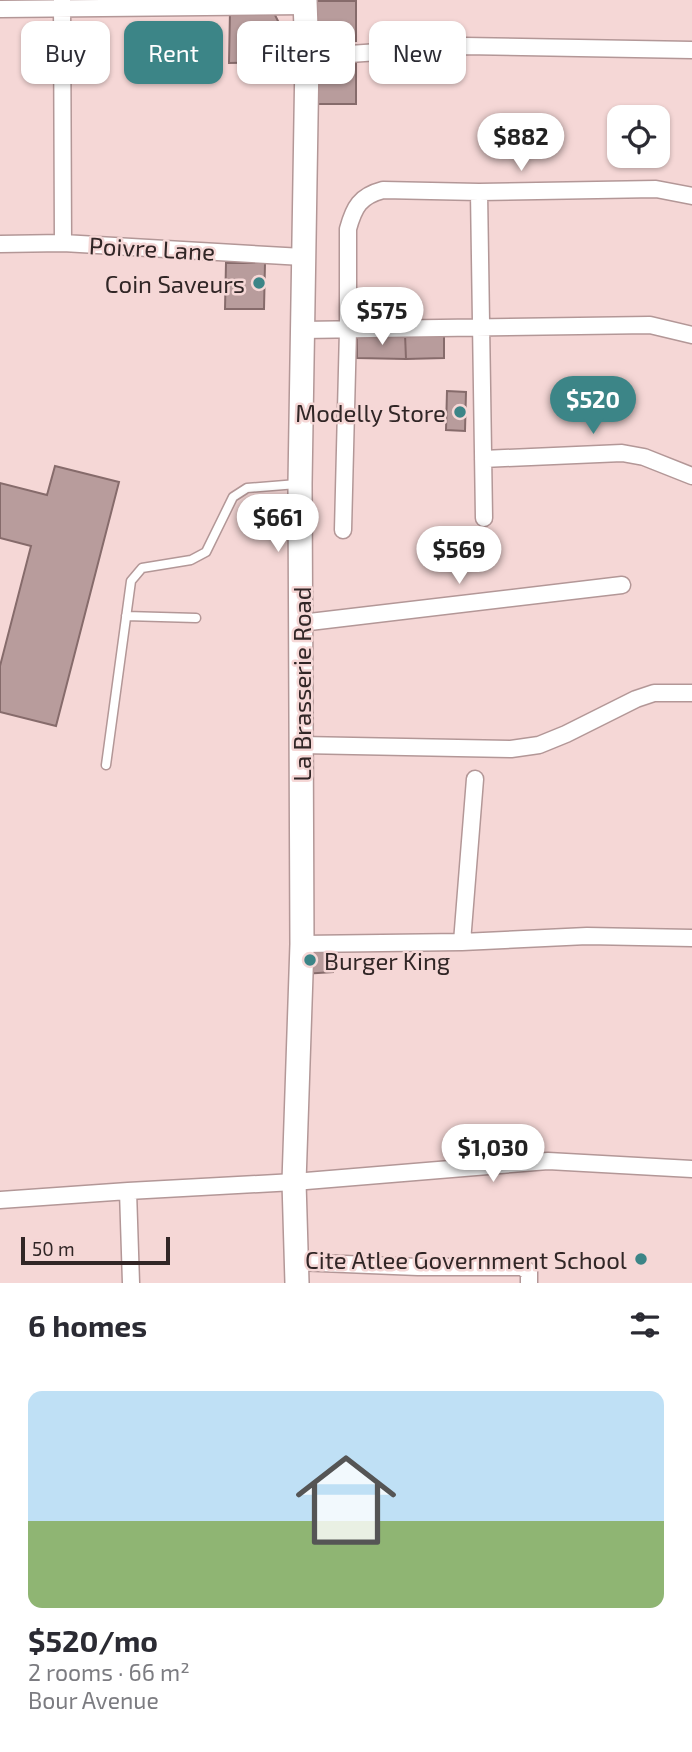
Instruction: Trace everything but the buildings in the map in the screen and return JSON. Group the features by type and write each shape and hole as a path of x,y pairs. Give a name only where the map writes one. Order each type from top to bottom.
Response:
{"main road":[{"name":"La Brasserie Road","path":"305,3 306,21"},
{"name":"La Brasserie Road","path":"296,1273 294,1182 302,944 301,330 306,84"}],"street":[{"path":"0,9 62,4 305,3"},
{"path":"62,4 64,243"},
{"path":"355,54 464,46 692,50"},
{"path":"342,530 348,229 359,202 370,194 383,190 479,192 656,189 692,196"},
{"path":"479,192 484,518"},
{"name":"Poivre Lane","path":"0,244 64,243 303,257"},
{"path":"301,330 650,325 692,335"},
{"path":"483,459 622,453 644,457 692,476"},
{"path":"301,623 622,585"},
{"path":"301,745 511,749 539,745 654,693 692,693"},
{"path":"462,942 475,779"},
{"path":"302,944 462,942 587,936 692,938"},
{"path":"0,1200 294,1182 548,1161 692,1170"},
{"path":"128,1191 131,1283"},
{"path":"296,1273 418,1275 522,1267 529,1272 529,1283"}],"lane":[{"path":"106,765 131,581 142,568 191,560 205,552 233,497 247,488 300,484"},
{"path":"126,616 195,618"}],"place":[{"name":"Coin Saveurs","path":"259,283"},
{"name":"Modelly Store","path":"460,412"},
{"name":"Burger King","path":"310,960"},
{"name":"Cite Atlee Government School","path":"641,1259"}]}
